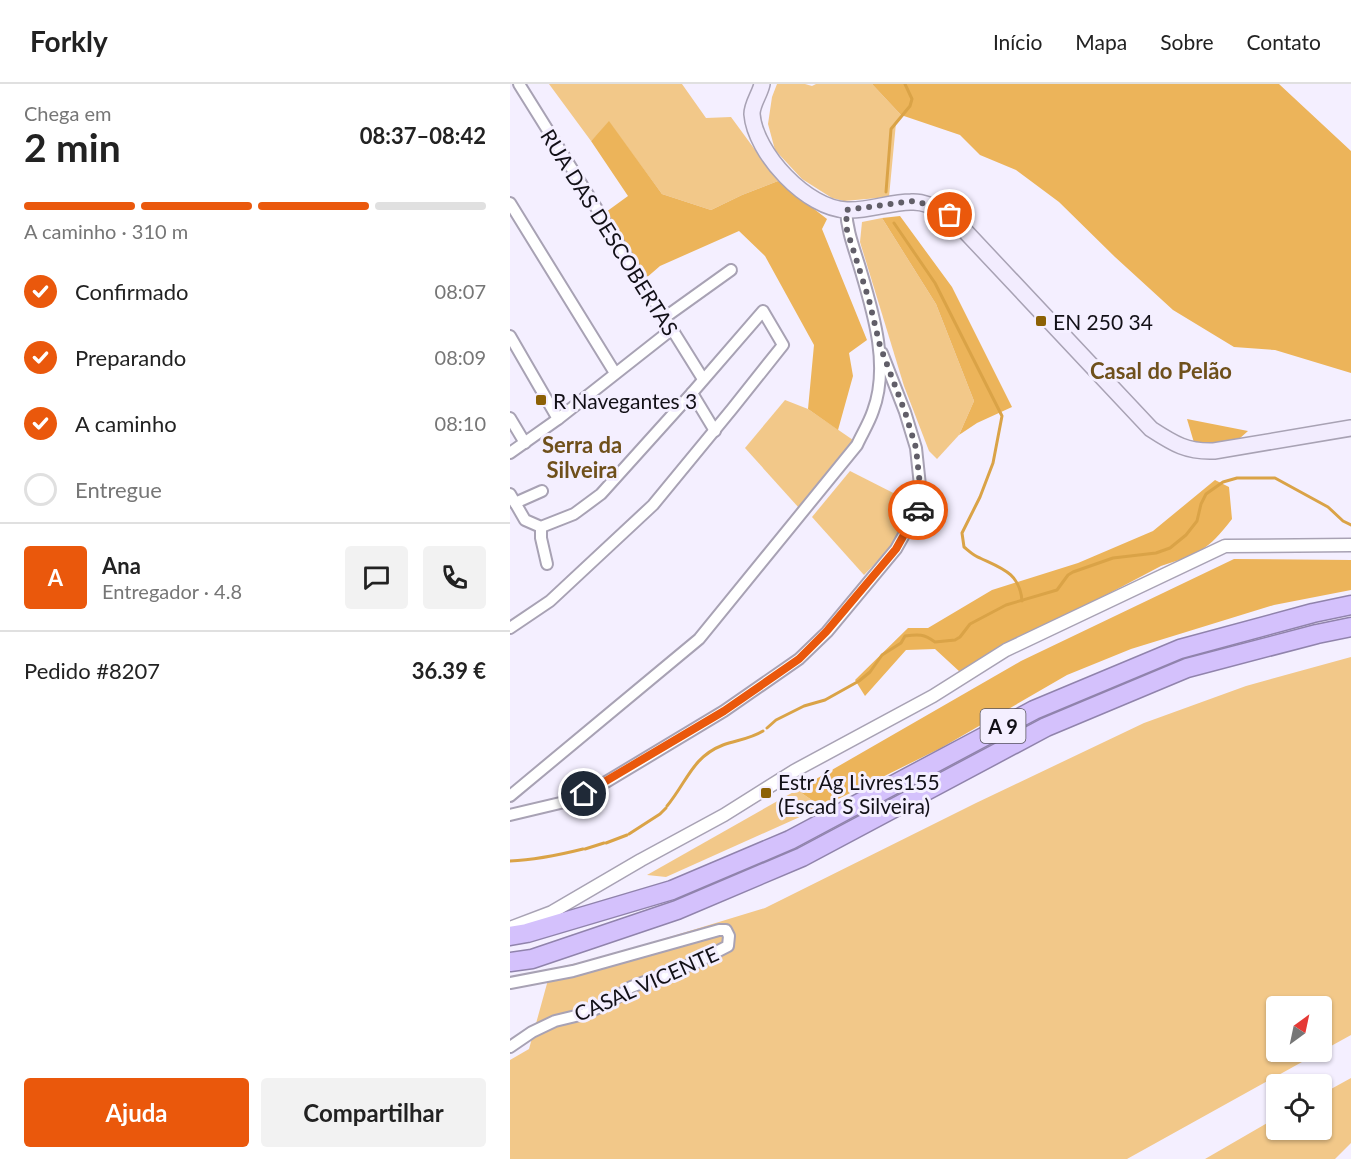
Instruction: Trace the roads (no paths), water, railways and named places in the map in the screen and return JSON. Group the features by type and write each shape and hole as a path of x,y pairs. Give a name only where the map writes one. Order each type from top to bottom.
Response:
{"highway":[{"name":"A 9","path":"510,936 672,890 790,840 1034,710 1180,649 1351,605"},
{"name":"A 9","path":"510,962 532,959 677,910 802,857 1046,727 1187,668 1351,627"}],"main road":[{"path":"762,84 752,111 754,129 776,165 794,186 815,200 833,208 846,210 913,201 933,206 950,215 1151,429 1176,446 1198,452 1214,451 1351,428"}],"street":[{"name":"RUA DAS DESCOBERTAS","path":"519,84 703,379"},
{"path":"510,202 615,374"},
{"path":"510,815 573,800 596,788 724,711 799,659 820,639 896,549 919,508 921,495 916,448 880,346 867,292 847,230 846,210"},
{"path":"664,318 730,270"},
{"path":"510,628 550,602 627,531 653,505 715,431 783,345 763,311 601,494 574,514 541,527 525,520 513,498 542,491"},
{"path":"510,453 558,419 671,330"},
{"path":"510,336 558,419"},
{"path":"510,796 699,639 857,444 874,410 880,374 880,346"},
{"path":"692,393 715,431"},
{"path":"510,418 525,443"},
{"path":"541,527 547,564"},
{"path":"510,928 552,912 724,815 794,771 933,696 1006,650 1225,546 1351,545"},
{"name":"CASAL VICENTE","path":"510,984 573,970 719,930 726,930 729,936 728,946 695,963 631,987 609,1003 592,1011 555,1021 510,1047"}],"waterway":[{"path":"886,192 891,129 910,106 912,99 905,84"},
{"path":"894,223 935,283 1002,416 993,463 980,497 962,533 964,547 1013,578 1018,584 1022,601"},
{"path":"767,728 776,720 804,706 825,700 859,681 870,672 882,655 901,643 905,636 921,635 935,642 955,640 970,624 1006,605 1057,590 1073,572 1113,558 1156,553 1170,548 1186,535 1197,521 1206,494 1223,482 1237,478 1275,478 1328,507 1351,525"},
{"path":"667,806 704,756 723,745 763,731"},
{"path":"629,834 666,808"},
{"path":"606,843 627,835"},
{"path":"585,849 604,843"},
{"path":"510,861 529,860 583,849"}],"place":[{"name":"EN 250 34","path":"1041,321"},
{"name":"R Navegantes 3","path":"541,400"},
{"name":"Estr Ág Livres155 (Escad S Silveira)","path":"766,793"}],"district":[{"name":"Casal do Pelão","path":"1161,370"},
{"name":"Serra da Silveira","path":"582,456"}]}
